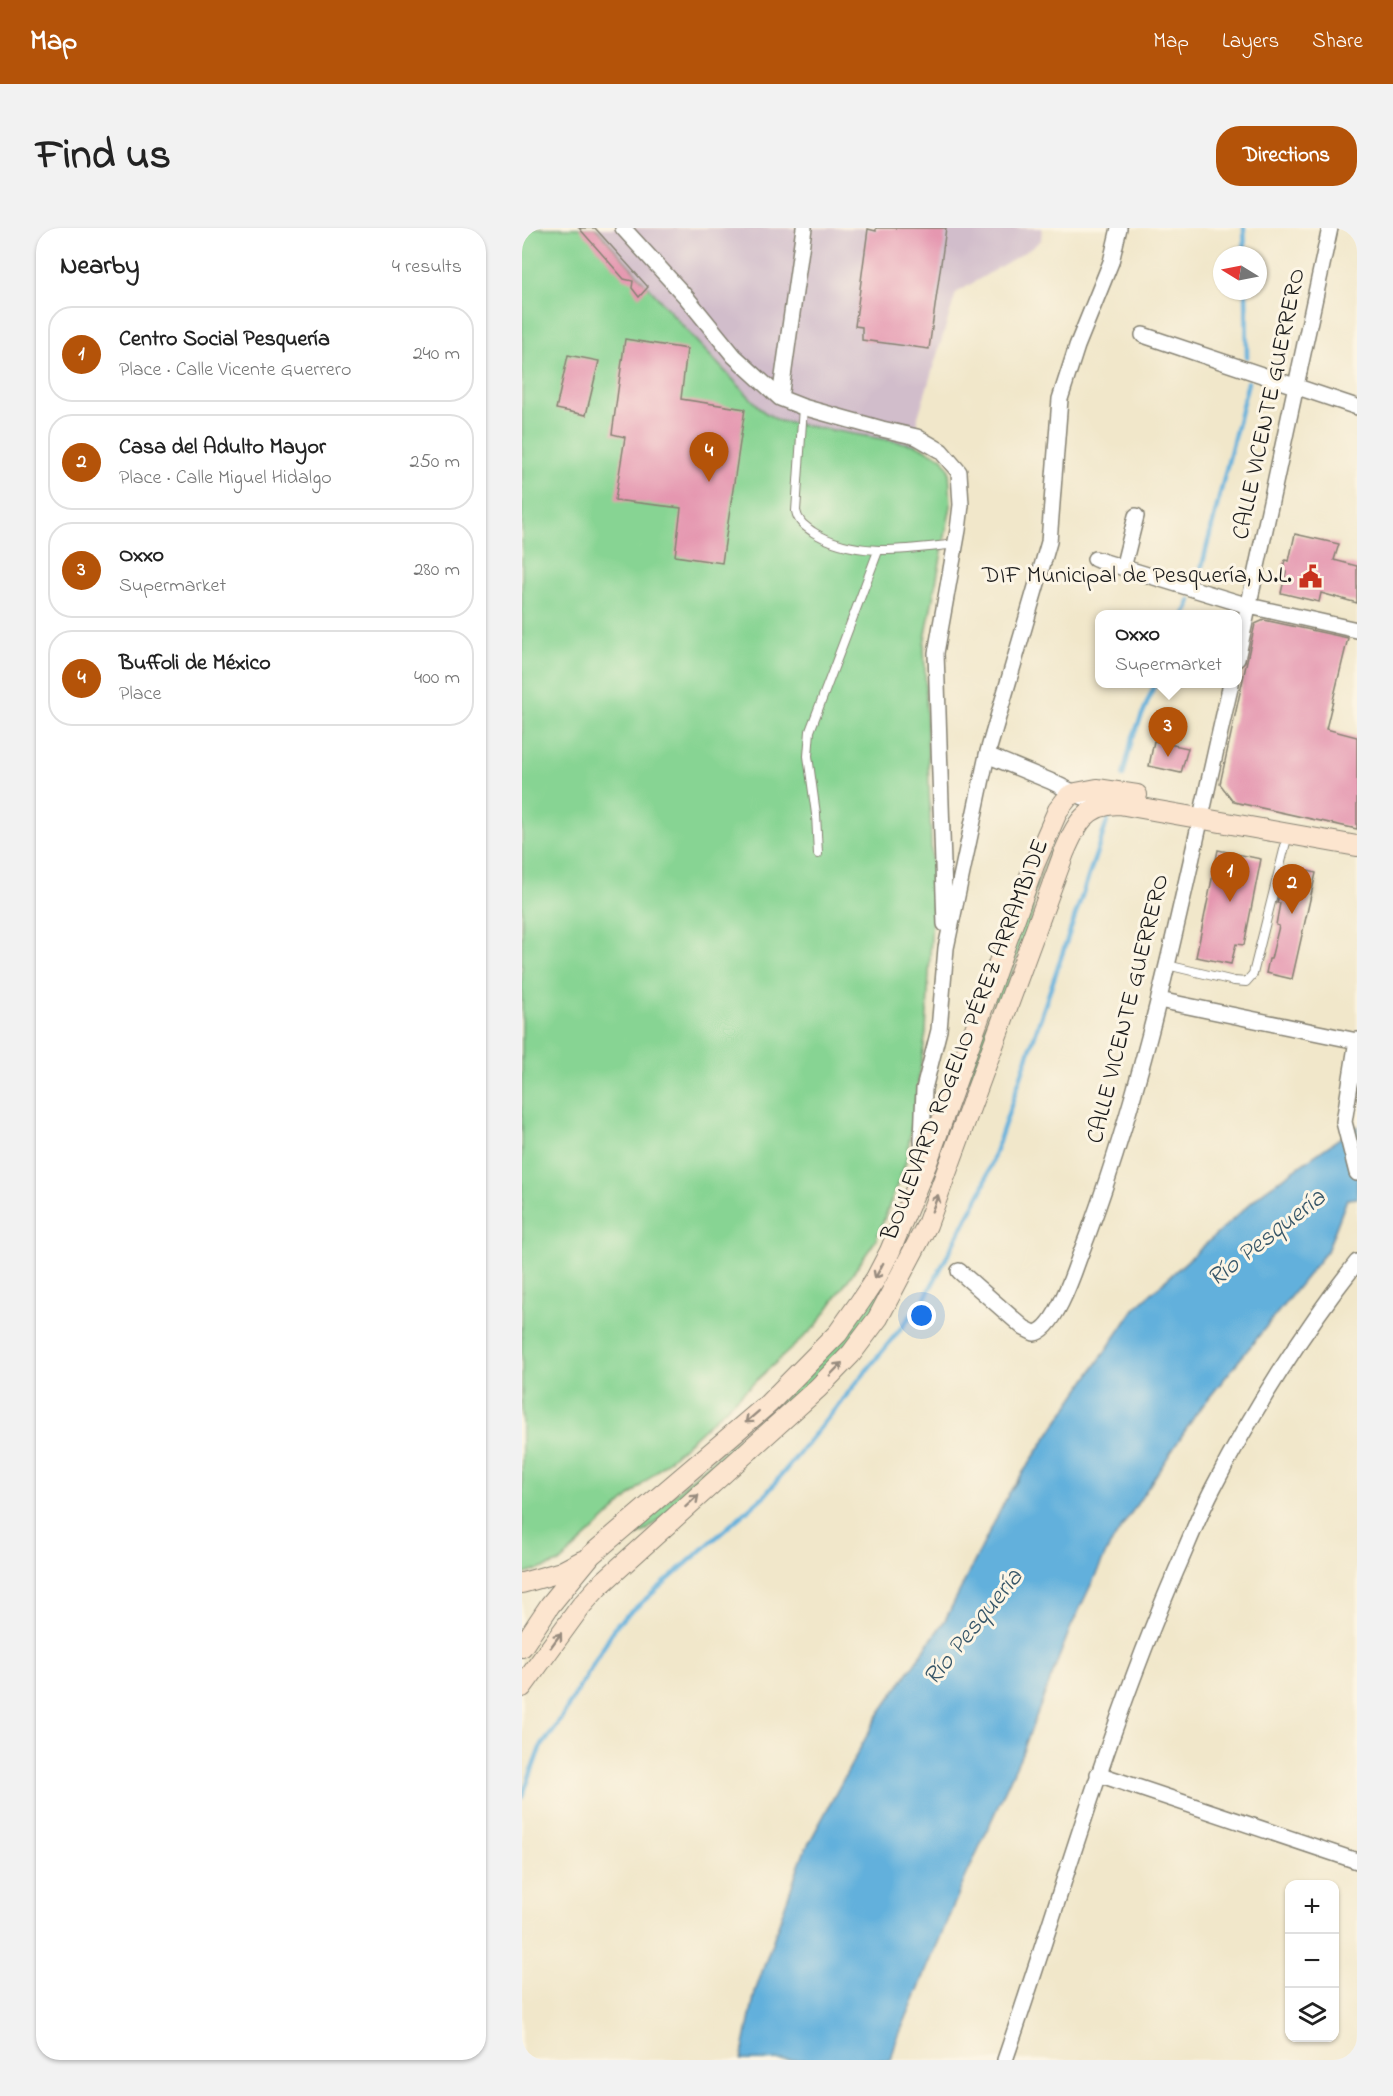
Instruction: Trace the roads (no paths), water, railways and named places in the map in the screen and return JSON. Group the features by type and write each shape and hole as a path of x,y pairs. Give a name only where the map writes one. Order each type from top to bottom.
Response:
{"main road":[{"path":"1076,793 1097,789 1123,792 1201,812 1357,846"},
{"name":"BOULEVARD ROGELIO PÉREZ ARRAMBIDE","path":"522,1647 550,1605 591,1555 768,1404 838,1333 876,1278 890,1251 926,1165 1035,860 1058,810 1069,796 1076,793"},
{"path":"1097,807 1104,804 1119,804 1201,812"},
{"name":"BOULEVARD ROGELIO PÉREZ ARRAMBIDE","path":"522,1687 581,1606 599,1586 818,1388 851,1354 878,1318 916,1249 947,1173 1064,853 1079,824 1097,807"},
{"path":"1289,830 1357,838"},
{"path":"926,1165 947,1173"},
{"path":"522,1583 561,1572 591,1555"}],"street":[{"path":"623,228 686,297 734,356 780,398 803,407 917,437 941,451 959,472 961,506 936,653 946,948 939,1030 924,1089 922,1140 926,1165"},
{"path":"780,398 804,228"},
{"path":"946,948 987,755 1048,542 1060,399 1077,346 1111,262 1119,228"},
{"name":"CALLE VICENTE GUERRERO","path":"1242,637 1330,228"},
{"path":"1143,335 1357,407"},
{"path":"1124,568 1136,516"},
{"path":"1095,559 1249,606 1357,630"},
{"name":"CALLE VICENTE GUERRERO","path":"959,1271 1024,1328 1038,1333 1052,1318 1069,1284 1127,1123 1159,1000 1230,688"},
{"path":"987,755 1076,793 1097,807"},
{"path":"1159,1000 1357,1041 1344,1122 1357,1173"},
{"path":"1005,2060 1098,1774 1146,1640 1212,1489 1259,1406 1357,1262"},
{"path":"1098,1774 1357,1862"}],"lane":[{"path":"803,407 796,499 798,519 811,530 830,540 857,548 878,550 956,544"},
{"path":"818,854 816,814 808,756 809,738 878,550"},
{"path":"1167,965 1246,982 1253,974 1289,830"}],"water":[{"name":"Río Pesquería","path":"1357,1126 1357,1198 1347,1199 1327,1251 1196,1414 1109,1547 1070,1629 1022,1753 964,1881 896,2042 891,2060 741,2060 755,1992 803,1854 877,1717 945,1620 1009,1493 1134,1309 1264,1191"}],"waterway":[{"path":"1244,228 1245,246"},
{"path":"1246,300 1247,357"},
{"path":"1198,582 1248,382"},
{"path":"1187,610 1191,600"},
{"path":"1123,776 1132,739 1153,688"},
{"path":"522,1797 540,1748 554,1730 617,1624 766,1494 924,1300 983,1188 1111,810"}],"place":[{"name":"Buffoli de México","path":"709,482"},
{"name":"DIF Municipal de Pesquería, N.L.","path":"1310,576"},
{"name":"Oxxo","path":"1168,757"},
{"name":"Centro Social Pesquería","path":"1230,902"},
{"name":"Casa del Adulto Mayor","path":"1292,914"}]}
